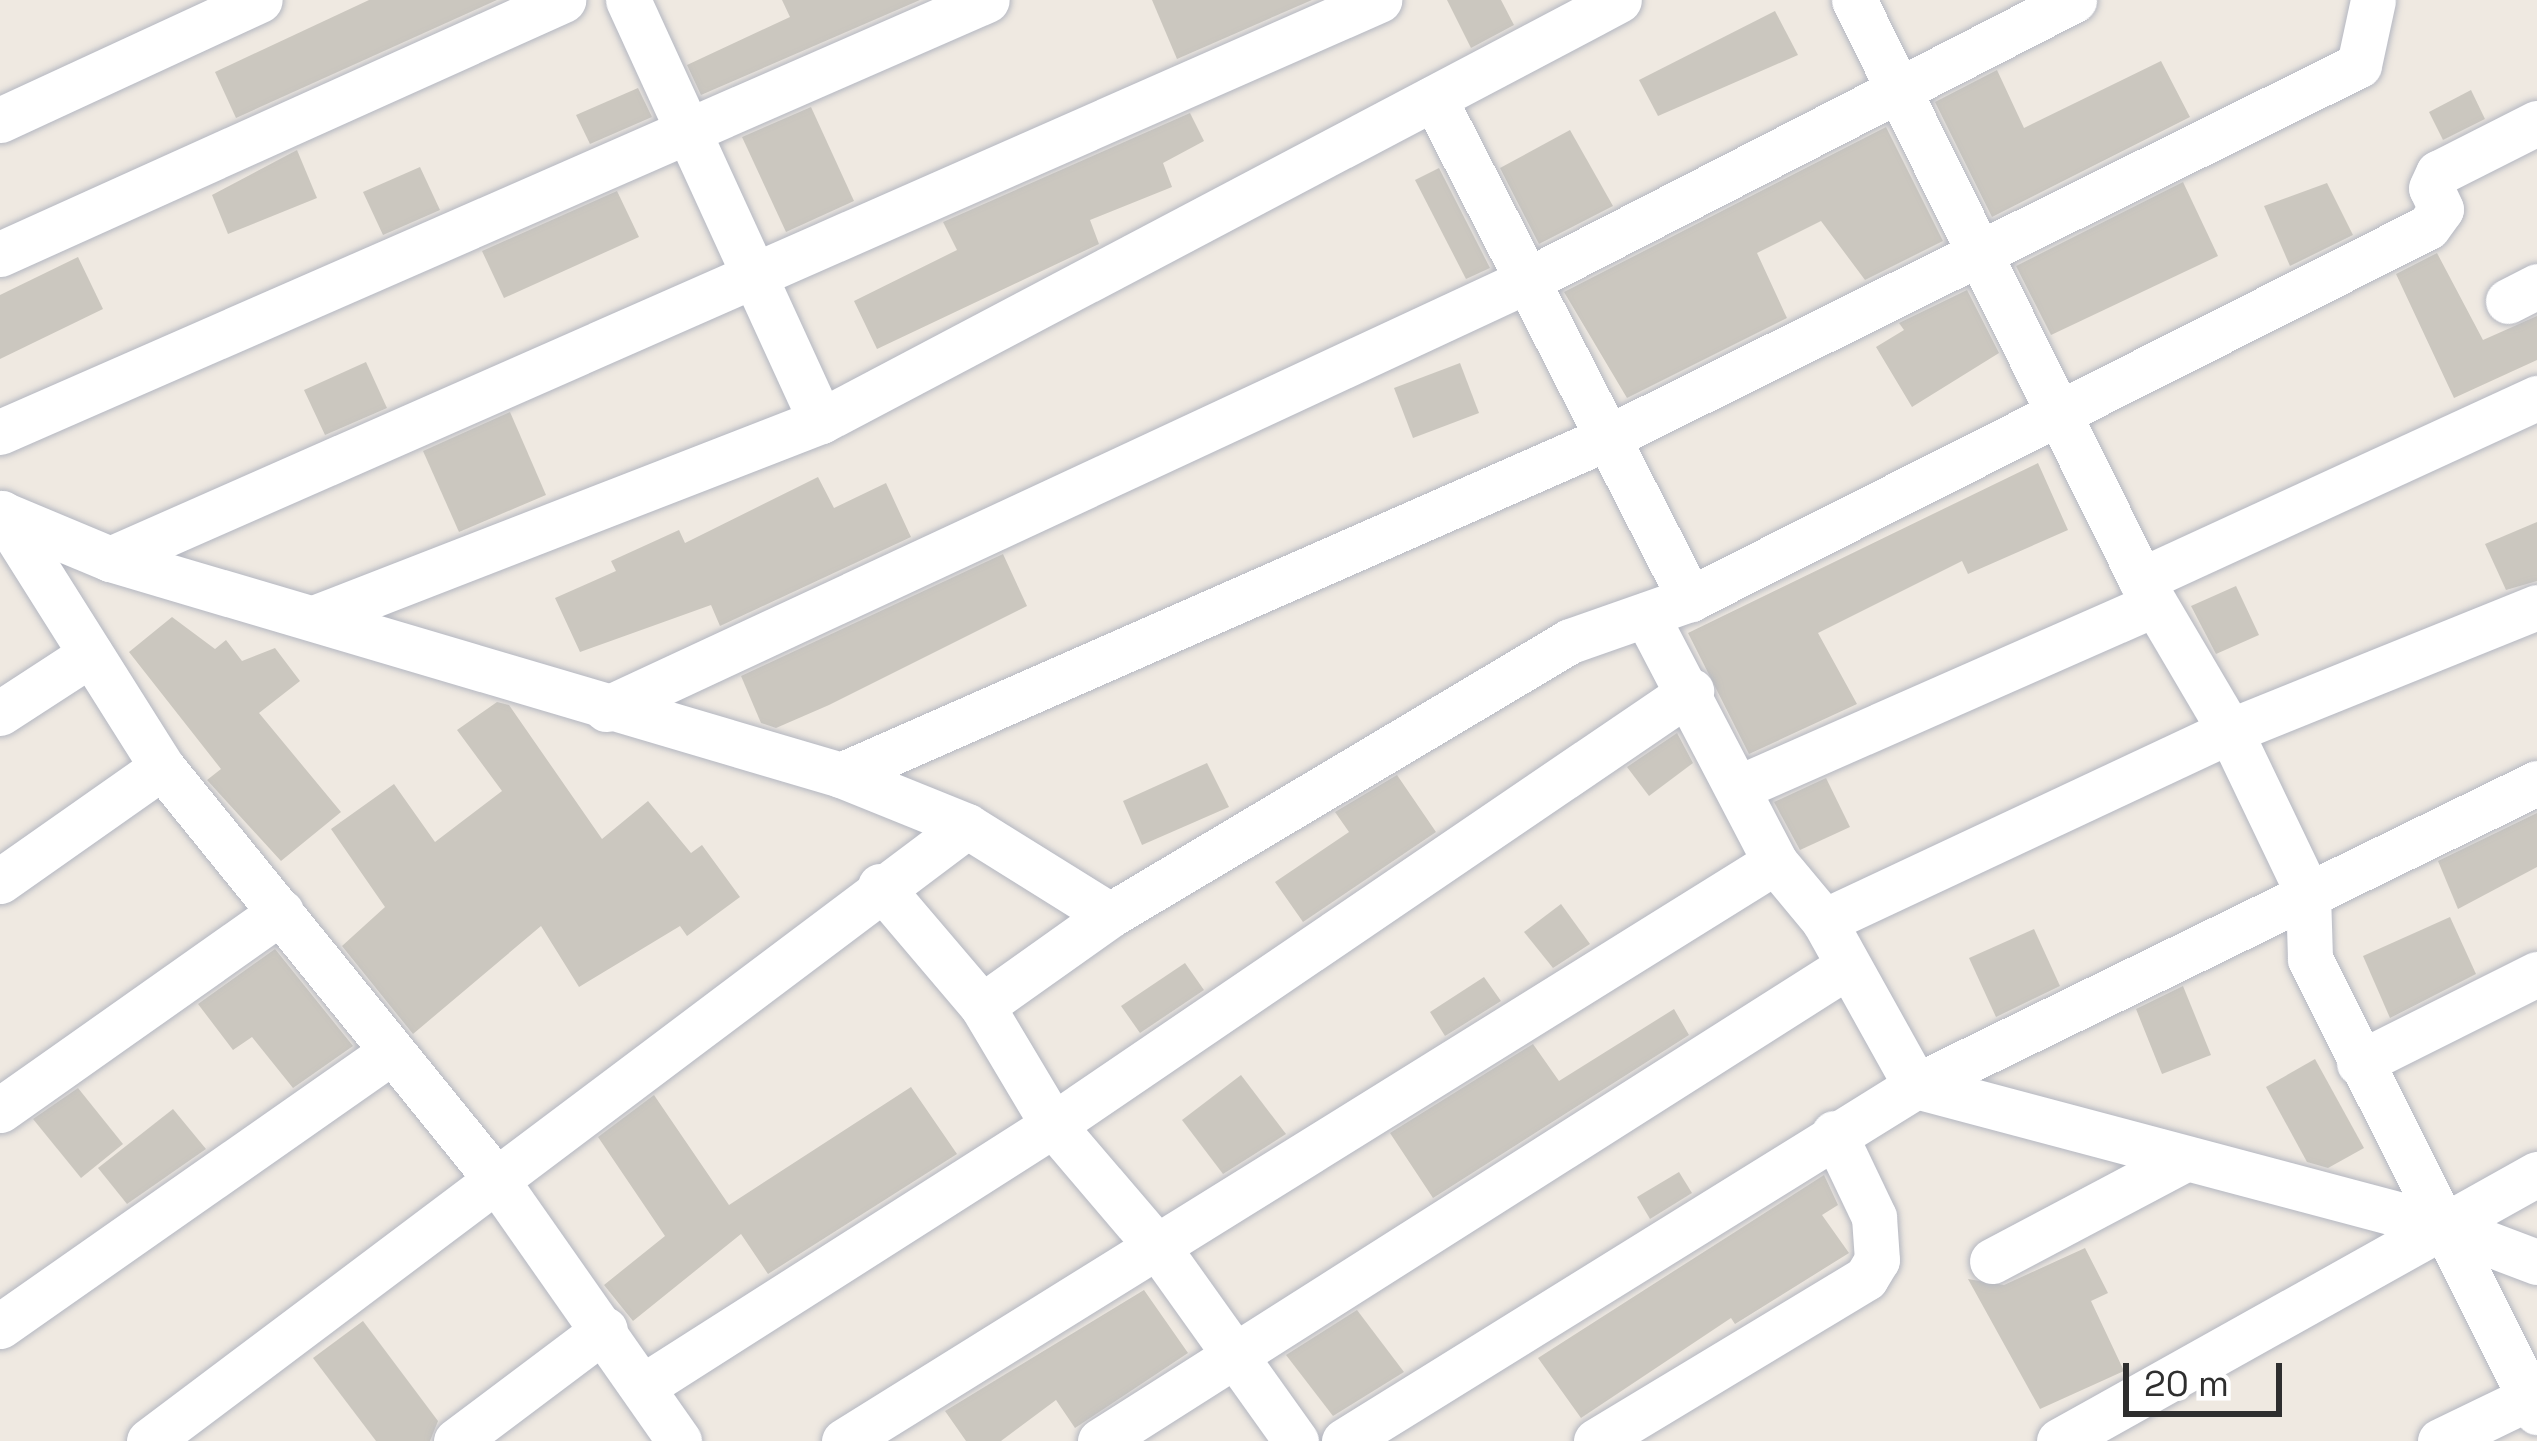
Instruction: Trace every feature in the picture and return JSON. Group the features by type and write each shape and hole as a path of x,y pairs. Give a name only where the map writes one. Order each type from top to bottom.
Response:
{"street":[{"path":"0,120 260,0"},
{"path":"0,254 563,0"},
{"path":"628,0 683,135 820,421"},
{"path":"0,432 988,0"},
{"path":"110,560 751,273 1379,0"},
{"path":"319,616 820,421 1618,0"},
{"path":"1854,0 1890,87 1978,247 2147,592 2230,731 2308,894 2309,958 2533,1405 2440,1441"},
{"path":"606,709 1526,281 1890,87 2074,0"},
{"path":"841,775 1609,436 1978,247 2359,65 2373,0"},
{"path":"1434,98 1690,599"},
{"path":"982,1006 1110,915 1570,641 1690,599 2055,408 2428,227 2441,209 2431,188 2438,173 2537,124"},
{"path":"1741,788 2537,398"},
{"path":"1,513 110,560 319,616 606,709 841,775 967,826 1110,915"},
{"path":"1,513 162,767 495,1178 679,1441"},
{"path":"1824,921 2230,731 2537,607"},
{"path":"1646,615 1691,691 1775,862 1824,921 1916,1086 2439,1225 2537,1262"},
{"path":"0,713 91,654"},
{"path":"642,1387 1053,1125 1691,691"},
{"path":"0,881 162,767"},
{"path":"1344,1441 1916,1086 2537,783"},
{"path":"149,1441 880,886 967,826"},
{"path":"844,1441 1775,862"},
{"path":"880,886 982,1006 1053,1125 1159,1249 1296,1441"},
{"path":"0,1110 280,912"},
{"path":"1100,1441 1846,967"},
{"path":"2360,1063 2537,974"},
{"path":"0,1326 392,1052"},
{"path":"1596,1441 1866,1278 1877,1260 1874,1217 1834,1133"},
{"path":"1992,1261 2186,1159"},
{"path":"2059,1441 2537,1174"},
{"path":"456,1441 605,1329"}],"building":[{"path":"369,0 497,0 236,118 215,72"},
{"path":"782,0 920,0 701,95 687,65 790,17"},
{"path":"1152,0 1312,0 1177,59"},
{"path":"1447,0 1501,0 1514,25 1471,48"},
{"path":"1775,11 1798,55 1658,116 1639,80"},
{"path":"2161,61 2190,117 1992,217 1935,102 1997,70 2024,128"},
{"path":"638,88 652,117 590,144 576,115"},
{"path":"2471,90 2485,119 2443,140 2429,112"},
{"path":"811,107 854,201 786,232 742,137"},
{"path":"1190,113 1204,141 1163,163 1172,187 1090,220 1099,244 877,349 854,301 957,250 943,222"},
{"path":"1886,127 1943,241 1865,280 1821,221 1757,253 1787,318 1627,398 1564,292"},
{"path":"1570,130 1613,206 1539,244 1500,168"},
{"path":"297,150 317,198 228,234 212,195"},
{"path":"420,167 440,210 383,235 363,192"},
{"path":"1439,168 1490,268 1466,279 1415,180"},
{"path":"2183,182 2218,256 2051,335 2016,266"},
{"path":"2327,183 2353,235 2290,266 2264,206"},
{"path":"617,191 639,237 504,298 482,251"},
{"path":"2437,253 2483,340 2537,316 2537,360 2454,398 2396,274"},
{"path":"78,257 103,309 0,359 0,295"},
{"path":"1967,290 1999,353 1912,407 1876,347 1904,330 1899,323"},
{"path":"366,362 387,408 325,435 304,390"},
{"path":"1460,363 1479,413 1413,438 1394,388"},
{"path":"510,412 546,495 459,532 423,451"},
{"path":"2038,463 2068,530 1968,574 1962,561 1818,633 1857,704 1749,754 1688,633"},
{"path":"818,477 834,508 886,483 911,537 720,626 711,605 580,652 555,598 616,571 611,561 679,530 685,543"},
{"path":"2537,522 2537,581 2506,590 2485,544"},
{"path":"1003,554 1027,606 829,705 776,728 761,723 741,676"},
{"path":"2236,586 2259,635 2216,654 2191,606"},
{"path":"172,617 215,649 226,640 242,661 275,648 300,681 259,713 341,812 281,861 207,780 221,769 129,652"},
{"path":"497,702 509,705 602,839 648,801 691,853 702,845 740,897 687,936 680,926 579,987 541,926 413,1034 342,946 385,907 331,829 394,784 435,842 502,791 457,730"},
{"path":"1677,733 1693,763 1649,796 1627,767"},
{"path":"1207,763 1229,807 1142,845 1123,801"},
{"path":"1397,775 1436,832 1303,922 1275,882 1349,832 1335,812"},
{"path":"1826,778 1850,827 1800,850 1774,802"},
{"path":"2537,813 2537,867 2458,909 2438,861"},
{"path":"1561,904 1590,944 1553,968 1524,932"},
{"path":"2450,917 2476,974 2390,1018 2363,956"},
{"path":"2034,929 2060,986 1996,1017 1969,958"},
{"path":"275,949 353,1046 293,1088 252,1037 233,1050 198,1004"},
{"path":"1185,963 1204,990 1140,1033 1121,1006"},
{"path":"1484,977 1501,1001 1445,1036 1430,1012"},
{"path":"2183,986 2211,1055 2162,1074 2136,1009"},
{"path":"1674,1009 1689,1035 1433,1198 1390,1133 1533,1044 1559,1081"},
{"path":"2315,1059 2364,1148 2328,1168 2307,1162 2266,1087"},
{"path":"1241,1075 1286,1134 1223,1174 1182,1120"},
{"path":"911,1087 957,1154 768,1274 741,1234 633,1321 604,1285 665,1236 598,1137 654,1095 729,1205"},
{"path":"78,1088 123,1144 81,1178 33,1119"},
{"path":"173,1109 206,1149 127,1204 98,1168"},
{"path":"1679,1172 1692,1193 1650,1219 1637,1197"},
{"path":"1824,1175 1838,1205 1822,1215 1849,1253 1735,1324 1731,1318 1581,1418 1538,1358"},
{"path":"2085,1248 2108,1293 2091,1301 2124,1371 2040,1409 1968,1279 2004,1285"},
{"path":"1144,1290 1188,1353 1075,1428 1056,1400 1001,1441 966,1441 945,1411"},
{"path":"1357,1310 1404,1372 1333,1416 1286,1355"},
{"path":"363,1321 438,1421 430,1441 376,1441 313,1358"}]}
